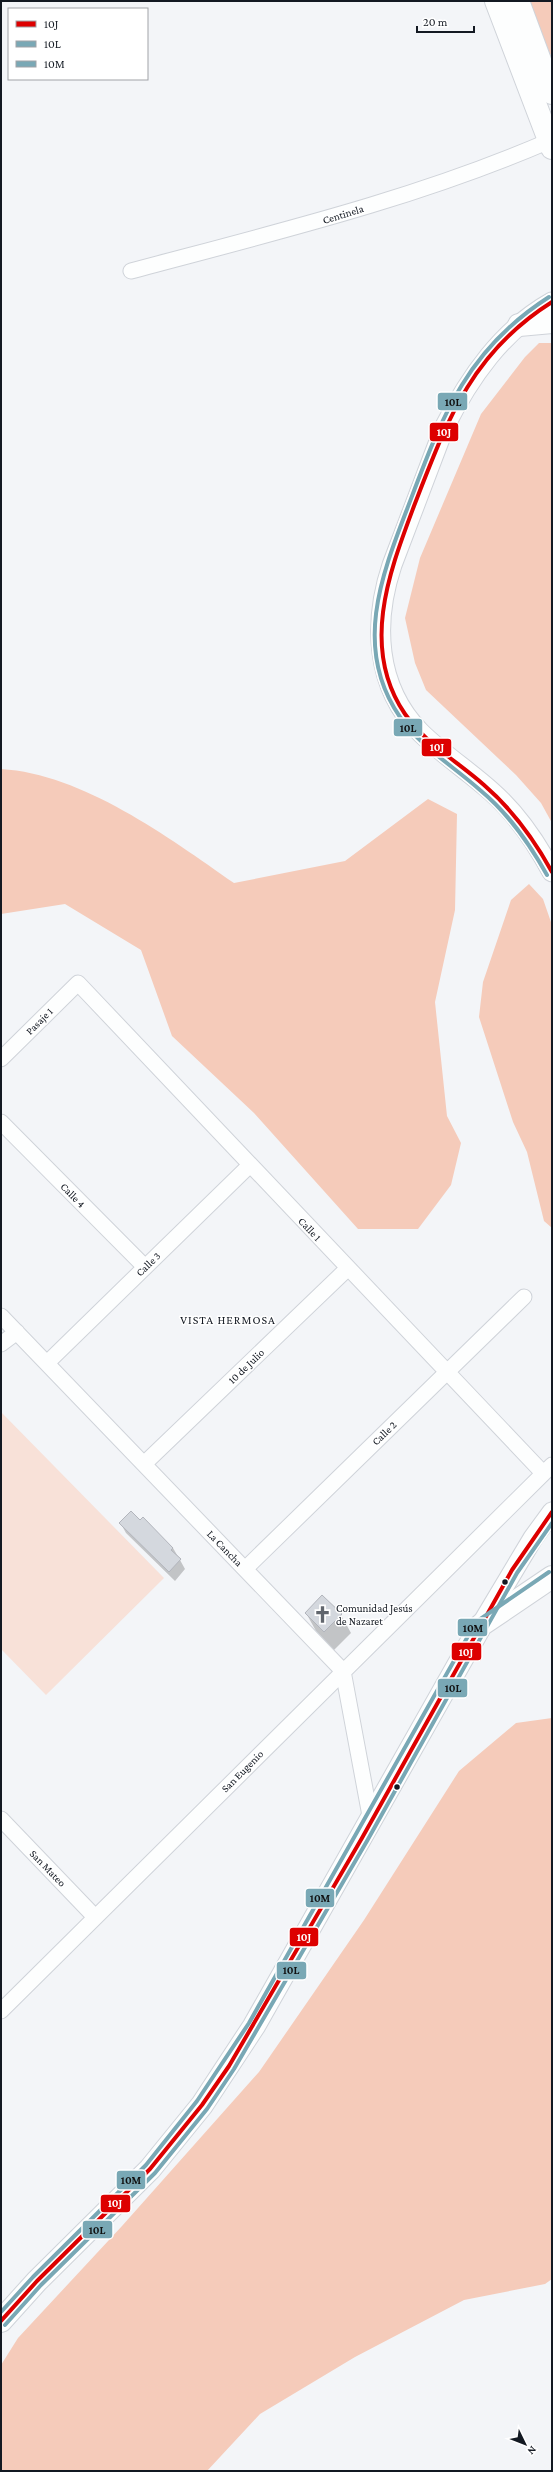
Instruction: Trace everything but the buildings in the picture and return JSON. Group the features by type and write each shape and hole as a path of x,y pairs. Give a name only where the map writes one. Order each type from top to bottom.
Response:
{"main road":[{"path":"496,1 551,145"},
{"path":"518,1 552,93"},
{"path":"519,325 552,322"},
{"path":"1,2320 37,2281 140,2179 202,2105 254,2026 481,1625 552,1577"}],"street":[{"name":"Centinela","path":"132,271 283,232 404,196 551,145"},
{"path":"552,302 519,325 479,368 444,428 386,585 380,619 381,647 389,683 407,717 420,732 493,792 511,811 533,839 552,872"},
{"name":"Pasaje 1","path":"1,1059 78,983"},
{"name":"Calle 1","path":"78,983 446,1373 547,1469"},
{"name":"Calle 4","path":"1,1122 145,1267"},
{"name":"Calle 3","path":"47,1363 250,1165"},
{"name":"10 de Julio","path":"144,1464 348,1269"},
{"name":"Calle 2","path":"245,1569 524,1297"},
{"name":"La Cancha","path":"1,1316 343,1671"},
{"path":"1,1344 17,1332"},
{"name":"San Eugenio","path":"1,2011 547,1469"},
{"path":"481,1625 533,1538 552,1512"},
{"path":"343,1671 371,1821"},
{"name":"San Mateo","path":"1,1819 95,1917"}],"shaded area":[{"path":"529,1 552,1 552,59"},
{"path":"539,343 552,343 552,823 541,803 516,775 426,690 415,663 405,618 420,558 481,414 525,357"},
{"path":"1,769 32,773 63,782 93,795 153,828 234,883 345,861 428,799 457,814 455,910 435,1002 447,1116 461,1143 451,1185 418,1229 358,1229 254,1113 172,1036 141,950 65,904 1,914"},
{"path":"529,884 543,899 552,925 552,1228 544,1221 527,1152 513,1122 479,1017 483,982 511,900"},
{"path":"1,1412 164,1578 46,1695 1,1649"},
{"path":"552,1718 552,2279 545,2284 464,2300 355,2357 260,2414 207,2471 1,2471 1,2365 18,2338 122,2226 259,2072 364,1920 459,1771 516,1723"}],"transit line":[{"name":"10L","path":"547,875 526,840 500,809 470,781 427,747 408,728 400,717 385,691 377,664 375,638 376,611 389,557 421,472 446,414 460,388 477,363 497,339 521,318 549,297"},
{"name":"10J","path":"552,302 524,322 501,343 481,367 465,391 451,418 426,475 396,557 388,584 383,610 381,637 384,663 391,689 413,725 432,744 484,785 504,804 538,848 552,872"},
{"name":"10J","path":"1,2321 37,2281 150,2169 202,2105 229,2066 362,1838 512,1570 552,1512"},
{"name":"10L","path":"5,2325 41,2285 155,2173 207,2109 234,2069 367,1841 517,1573 552,1523"},
{"name":"10M","path":"1,2312 33,2277 146,2165 197,2101 249,2023 476,1622 549,1572"}],"place":[{"name":"Comunidad Jesús de Nazaret","path":"323,1614"}],"district":[{"name":"VISTA HERMOSA","path":"228,1320"}]}
